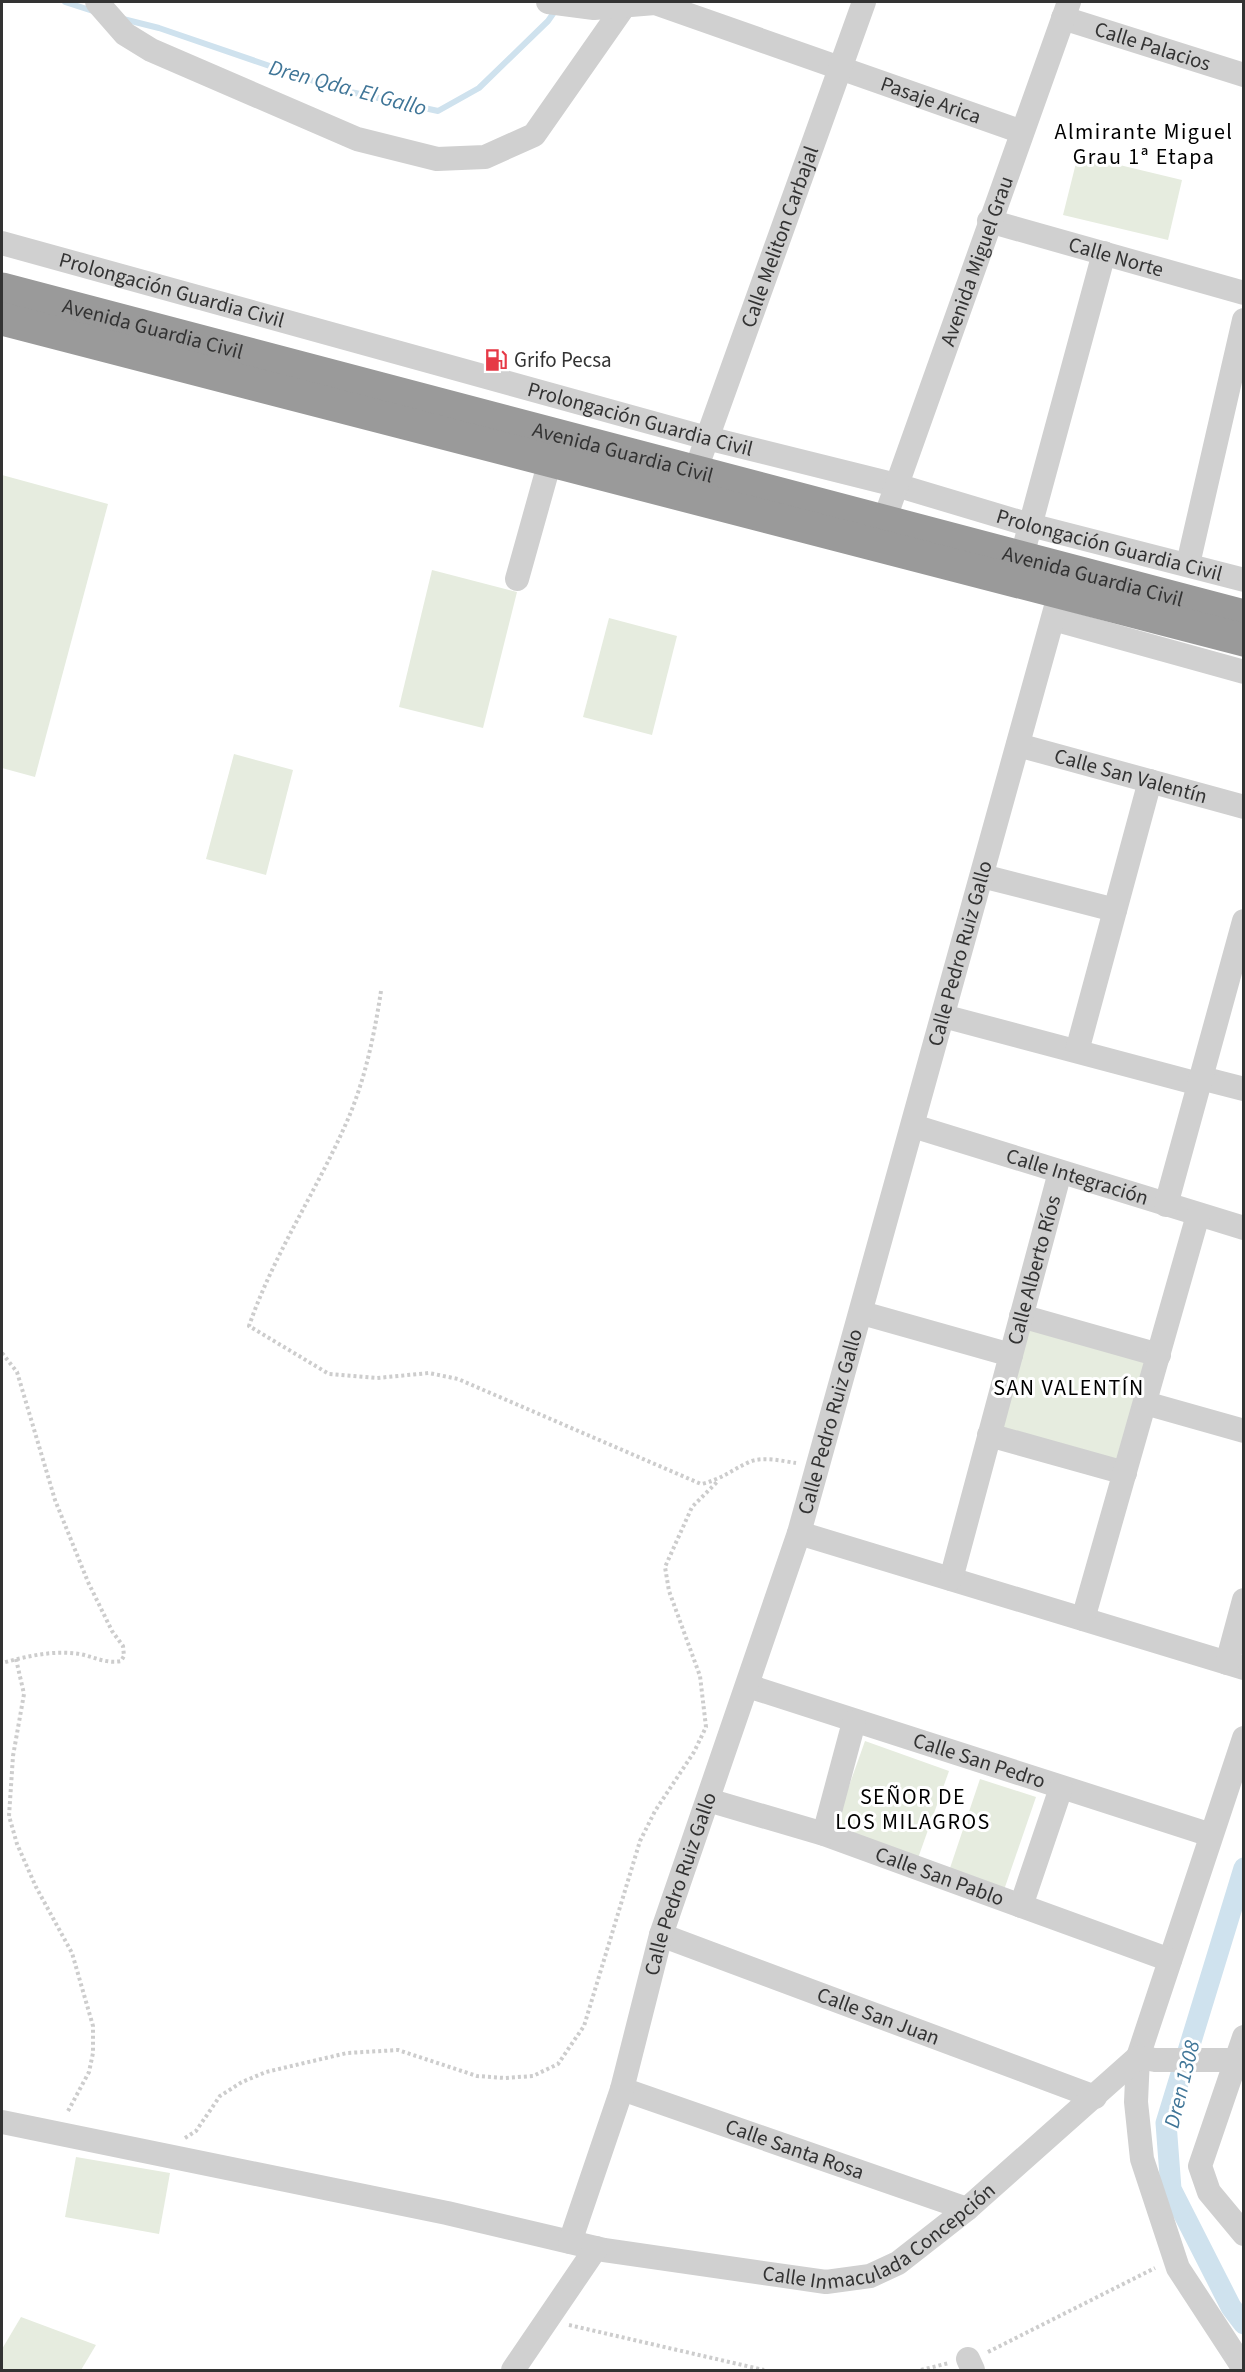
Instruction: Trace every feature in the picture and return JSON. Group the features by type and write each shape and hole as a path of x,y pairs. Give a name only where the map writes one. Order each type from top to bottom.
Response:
{"highway":[{"name":"Avenida Guardia Civil","path":"2,289 345,380 556,449 1056,605 1244,640"},
{"name":"Avenida Guardia Civil","path":"2,319 556,449 695,472 1244,616"}],"street":[{"path":"97,2 125,34 161,54 357,139 437,159 485,157 534,135 626,4"},
{"name":"Pasaje Arica","path":"548,2 594,8 655,3 840,70 1022,132"},
{"name":"Calle Meliton Carbajal","path":"695,472 864,2"},
{"name":"Calle Palacios","path":"1066,10 1244,75"},
{"name":"Avenida Miguel Grau","path":"884,521 1066,10"},
{"name":"Calle Norte","path":"989,221 1244,293"},
{"name":"Prolongación Guardia Civil","path":"2,243 707,438 896,485 1030,525 1244,580"},
{"path":"1022,558 1104,254"},
{"path":"1188,564 1244,320"},
{"path":"336,337 345,380"},
{"path":"517,579 556,449 545,394"},
{"path":"1056,605 1244,672"},
{"name":"Calle Pedro Ruiz Gallo","path":"570,2242 621,2089 661,1935 799,1533 862,1313 1056,605"},
{"name":"Calle San Valentín","path":"1018,745 1244,807"},
{"path":"1077,1051 1150,781"},
{"path":"982,876 1115,910"},
{"path":"1166,1205 1200,1081 1240,950 1244,921"},
{"path":"943,1016 1200,1081 1244,1089"},
{"name":"Calle Integración","path":"913,1126 1244,1228"},
{"name":"Calle Alberto Ríos","path":"951,1579 1060,1172"},
{"path":"1083,1619 1198,1215"},
{"path":"862,1313 1011,1356"},
{"path":"1021,1316 1159,1355"},
{"path":"1145,1403 1244,1431"},
{"path":"989,1435 1125,1473"},
{"path":"799,1533 1235,1665 1244,1600"},
{"name":"Calle San Pedro","path":"748,1686 1211,1835"},
{"path":"824,1834 854,1722"},
{"path":"1244,1738 1138,2057 1136,2102 1143,2160 1178,2268 1244,2369"},
{"path":"1022,1906 1061,1788"},
{"name":"Calle San Pablo","path":"708,1800 824,1834 1170,1960"},
{"name":"Calle San Juan","path":"661,1935 1095,2097"},
{"path":"1244,2037 1240,2062 1200,2166 1209,2192 1244,2234"},
{"path":"1138,2057 1155,2060 1240,2062"},
{"name":"Calle Inmaculada Concepción","path":"2,2122 447,2213 596,2248 826,2282 870,2276 898,2263 968,2210 1138,2057"},
{"name":"Calle Santa Rosa","path":"621,2089 968,2210"},
{"path":"513,2370 596,2248"}],"path":[{"path":"381,991 374,1037 346,1125 262,1287 249,1326 329,1374 377,1378 429,1373 458,1379 701,1484 718,1481"},
{"path":"2,1353 17,1372 55,1500 88,1582 112,1631 123,1646 124,1656 121,1661 112,1663 80,1654 50,1653 2,1663"},
{"path":"155,2152 196,2131 220,2096 242,2082 266,2072 347,2053 398,2050 477,2076 505,2078 533,2076 558,2064 584,2026 640,1841 655,1811 694,1752 706,1727 700,1676 669,1591 665,1567 692,1507 718,1481 751,1461 774,1459 818,1467"},
{"path":"16,1659 24,1694 13,1756 9,1816 16,1844 36,1887 72,1953 93,2026 93,2053 89,2072 57,2132"},
{"path":"921,2370 970,2365 982,2355 1175,2259"},
{"path":"549,2320 764,2370"}],"shaded area":[{"path":"1078,155 1182,180 1168,240 1063,215"},
{"path":"2,475 108,504 35,777 2,768"},
{"path":"432,570 517,592 483,728 399,707"},
{"path":"609,618 677,636 652,735 583,717"},
{"path":"234,754 293,770 266,875 206,859"},
{"path":"1030,1329 1148,1361 1119,1464 998,1431"},
{"path":"865,1741 949,1771 917,1861 833,1831"},
{"path":"980,1779 1036,1797 1004,1890 949,1871"},
{"path":"76,2157 170,2173 159,2234 65,2217"},
{"path":"21,2317 96,2345 81,2370 2,2370 2,2349"}],"waterway":[{"name":"Dren Qda. El Gallo","path":"65,2 96,12"},
{"name":"Dren Qda. El Gallo","path":"123,19 159,28 337,89 438,111 479,88 548,21 557,8"},
{"name":"Dren 1308","path":"1244,1868 1166,2123 1171,2189 1231,2307 1244,2324"}],"place":[{"name":"Grifo Pecsa","path":"496,360"}],"district":[{"name":"Almirante Miguel Grau 1ª Etapa","path":"1144,144"},
{"name":"SAN VALENTÍN","path":"1069,1387"},
{"name":"SEÑOR DE LOS MILAGROS","path":"913,1808"}]}
